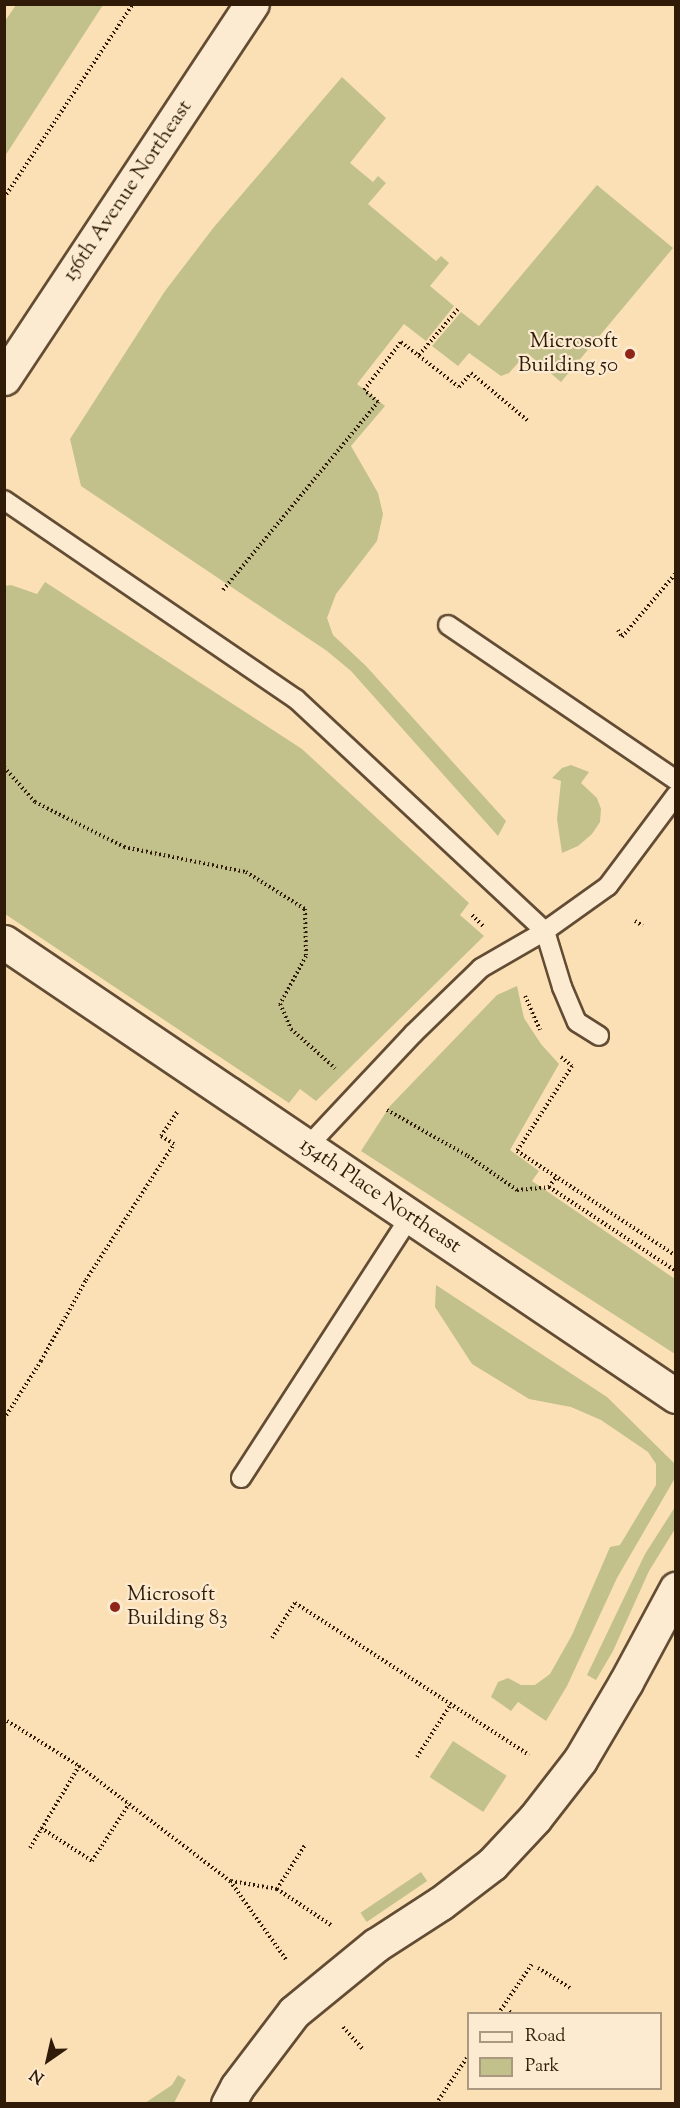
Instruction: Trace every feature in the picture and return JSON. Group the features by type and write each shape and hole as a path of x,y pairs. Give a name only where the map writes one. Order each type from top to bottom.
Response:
{"street":[{"name":"156th Avenue Northeast","path":"4,378 252,4"},
{"name":"154th Place Northeast","path":"4,942 675,1396"},
{"name":"154th Place Northeast","path":"4,956 84,998"},
{"path":"228,2103 237,2087 294,2012 376,1945 441,1903 492,1864 535,1818 580,1760 626,1682 675,1589"}],"lane":[{"path":"4,500 296,699 545,931 562,987 577,1022 599,1036"},
{"path":"448,624 675,780"},
{"path":"307,1147 413,1034 481,968 545,931 608,886 675,795"},
{"path":"240,1478 410,1217"}],"path":[{"path":"4,198 134,4"},
{"path":"419,355 458,309"},
{"path":"223,590 378,402 364,390 401,342 459,387 471,373 528,421"},
{"path":"618,630 622,637 675,573"},
{"path":"4,767 35,802 124,847 246,872 305,909 306,956 280,1004 291,1029 380,1106 468,1156 517,1190 549,1187 675,1271"},
{"path":"635,921 643,926"},
{"path":"569,1071 517,1150 675,1256"},
{"path":"4,1419 41,1361 86,1280 174,1144 161,1137 175,1115"},
{"path":"549,1187 556,1177"},
{"path":"272,1638 295,1603 529,1755"},
{"path":"417,1757 451,1704"},
{"path":"7,1721 79,1766 230,1881 287,1961"},
{"path":"30,1848 79,1766"},
{"path":"41,1828 92,1861 129,1804"},
{"path":"277,1889 305,1845"},
{"path":"230,1881 277,1889 331,1924"},
{"path":"499,2012 532,1964"},
{"path":"538,1968 571,1989"},
{"path":"338,2021 363,2049"},
{"path":"436,2103 467,2057"}],"green space":[{"path":"16,5 103,5 5,156 5,21"},
{"path":"342,77 386,118 350,163 373,182 378,176 386,183 368,204 436,261 441,256 449,263 430,286 454,306 426,341 404,324 357,384 385,406 351,446 378,493 383,514 377,541 336,594 327,618 333,635 366,666 506,821 498,836 351,671 327,651 81,486 70,439 165,291 214,227"},
{"path":"597,185 673,248 561,382 527,353 509,373 501,376 469,353 458,366 432,346 461,312 479,326"},
{"path":"45,582 302,749 469,903 460,915 484,936 316,1101 300,1089 289,1103 5,914 5,586 11,585 37,594"},
{"path":"571,765 589,772 581,783 597,798 601,809 600,822 592,834 578,846 562,853 557,819 561,781 552,778 562,768"},
{"path":"517,986 524,1018 541,1044 559,1064 510,1150 539,1171 532,1181 675,1279 675,1354 361,1151 390,1106 497,995"},
{"path":"436,1285 607,1397 674,1463 675,1478 617,1578 567,1686 546,1721 518,1702 511,1711 491,1697 498,1682 508,1678 521,1685 535,1685 550,1674 572,1635 610,1547 620,1545 656,1485 656,1464 648,1452 601,1420 571,1407 529,1399 472,1364 435,1307"},
{"path":"675,1507 675,1529 649,1571 613,1651 596,1680 587,1675 645,1554"},
{"path":"453,1741 507,1776 483,1812 430,1777"},
{"path":"421,1872 427,1881 367,1922 360,1913"},
{"path":"178,2075 186,2080 174,2103 145,2103 172,2085"}],"place":[{"name":"Microsoft Building 50","path":"630,354"},
{"name":"Microsoft Building 83","path":"115,1607"}]}
